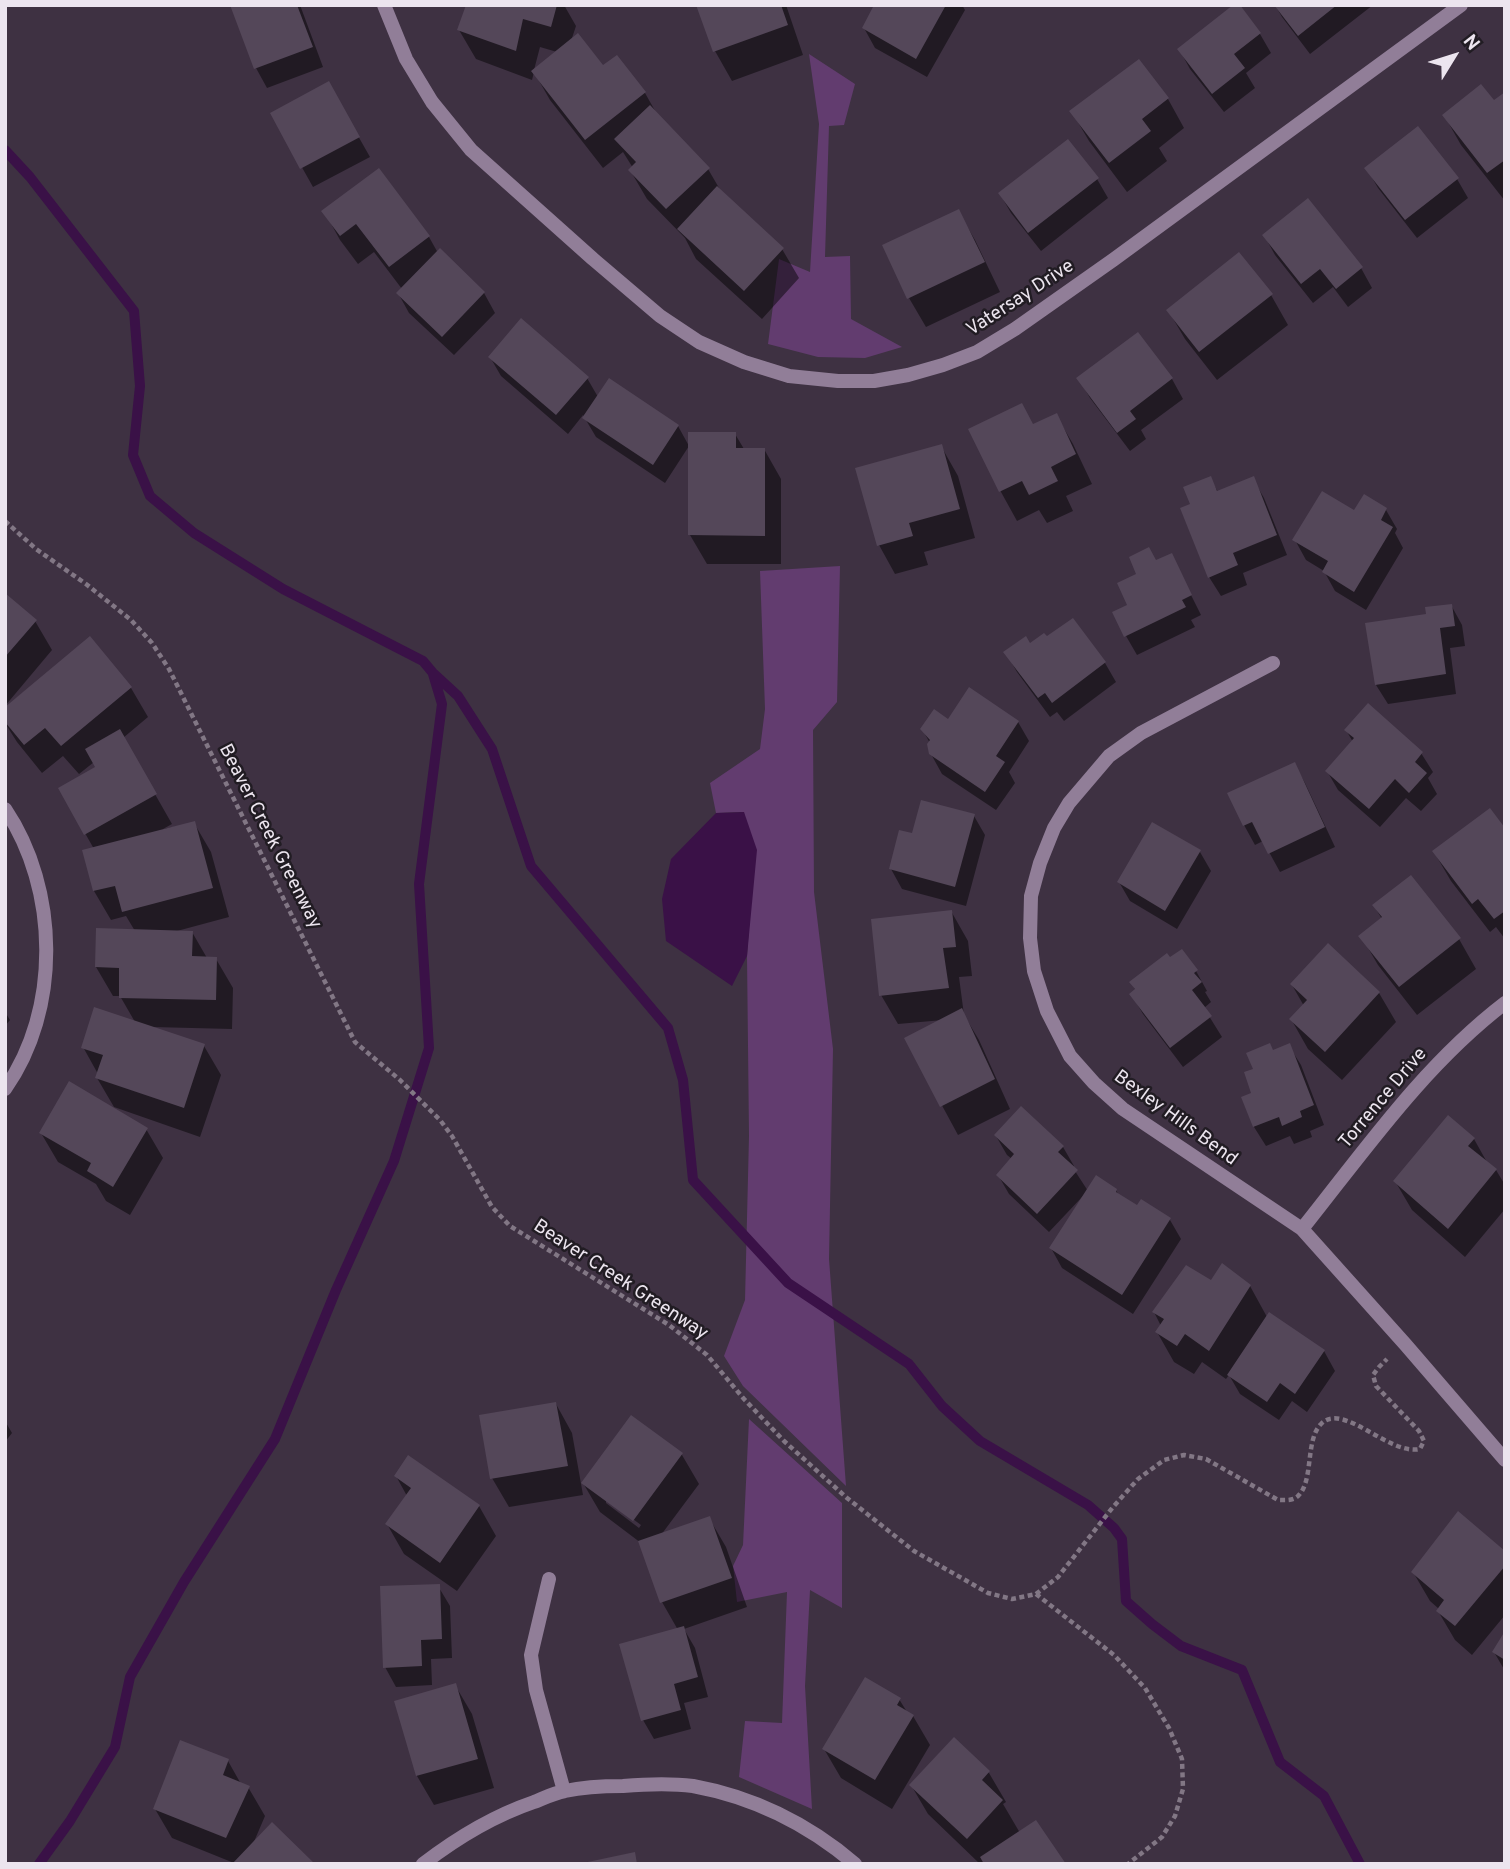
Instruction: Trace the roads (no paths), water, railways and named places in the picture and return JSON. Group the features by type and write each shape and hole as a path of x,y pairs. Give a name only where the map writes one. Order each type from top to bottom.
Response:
{"street":[{"name":"Vatersay Drive","path":"384,5 407,59 432,102 471,150 660,316 699,342 744,362 789,376 874,382 954,361 976,352 1015,329 1113,260 1454,7"},
{"name":"Bexley Hills Bend","path":"1273,663 1141,733 1109,756 1069,803 1054,828 1031,896 1030,938 1034,971 1047,1011 1070,1056 1094,1083 1123,1109 1302,1229 1505,1460"},
{"path":"5,809 29,852 41,890 46,929 43,995 33,1038 16,1074 5,1089"},
{"name":"Torrence Drive","path":"1302,1229 1419,1083 1455,1045 1505,1003"},
{"path":"549,1579 531,1655 536,1690 564,1791"},
{"path":"423,1864 475,1828 510,1810 564,1791 648,1784 692,1786 760,1804 840,1851 855,1864"}],"waterway":[{"path":"5,150 30,177 134,311 140,386 133,455 150,496 194,533 283,589 423,661 458,696 492,749 531,866 668,1028 683,1080 693,1180 788,1283 909,1364 942,1406 980,1441 1088,1505 1114,1528 1122,1539 1126,1601 1181,1646 1242,1670 1280,1762 1324,1796 1360,1864"},
{"path":"39,1864 70,1821 115,1747 130,1677 184,1582 275,1439 336,1290 394,1161 429,1048 419,884 442,704 433,674"}]}
